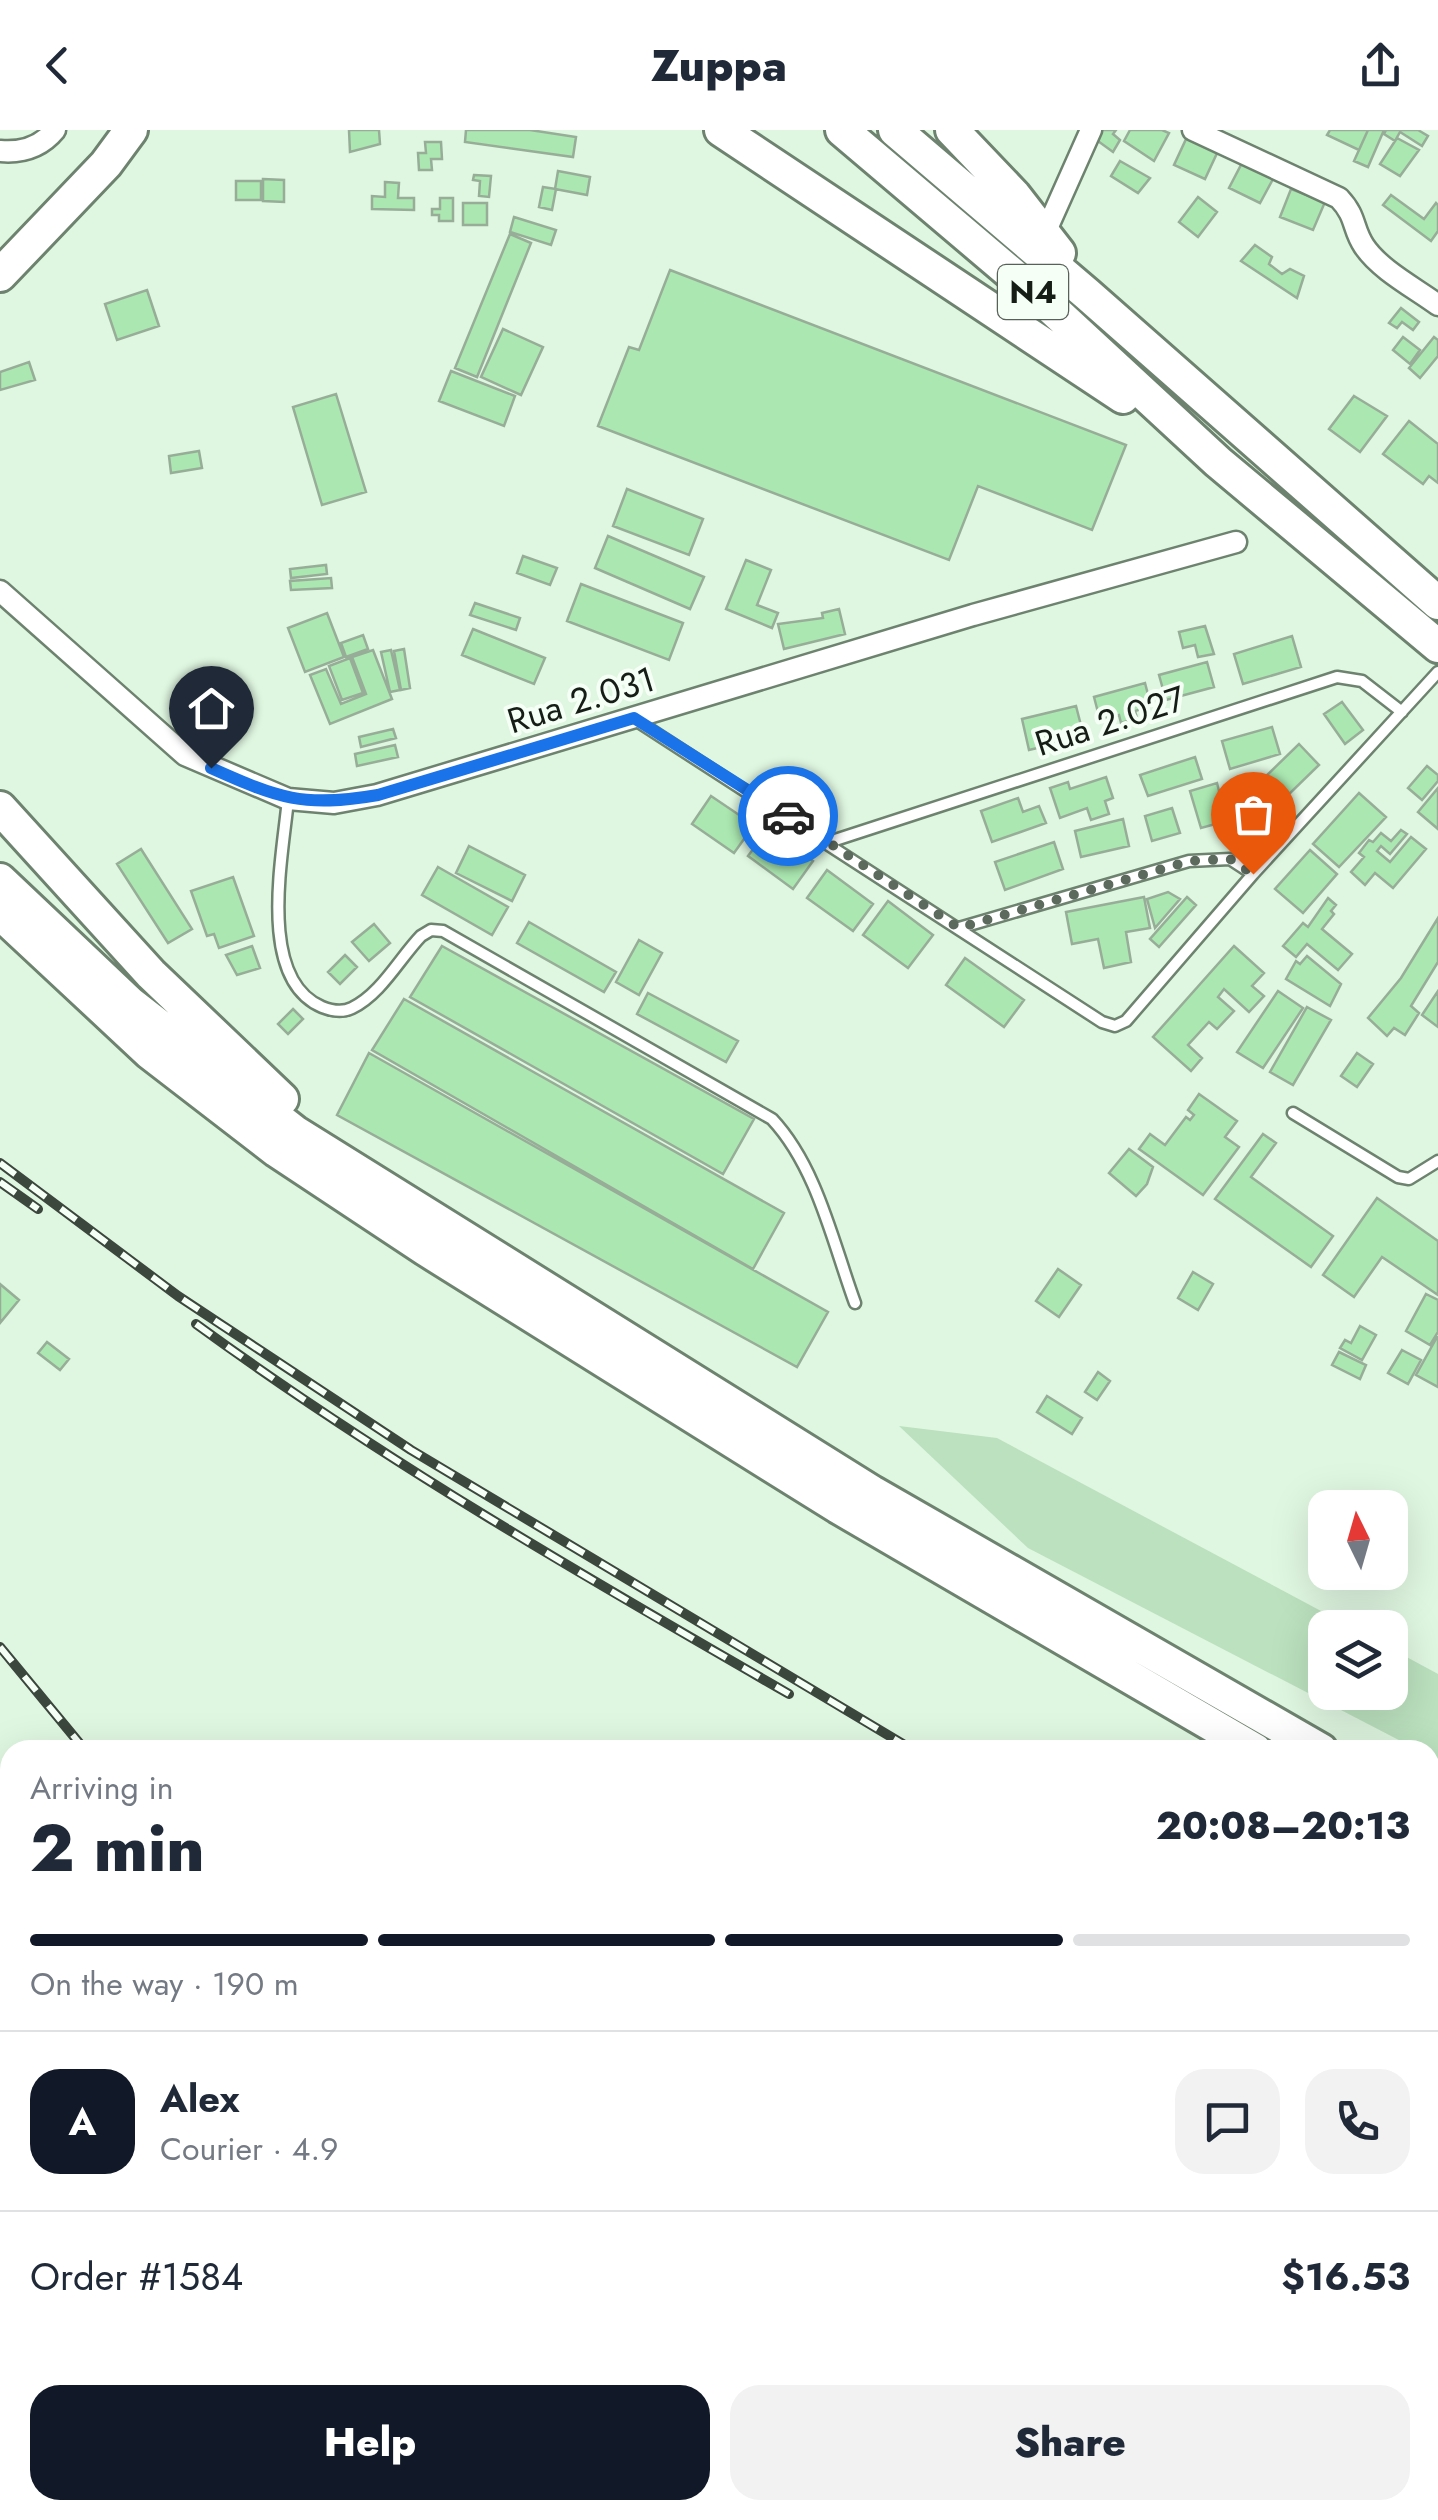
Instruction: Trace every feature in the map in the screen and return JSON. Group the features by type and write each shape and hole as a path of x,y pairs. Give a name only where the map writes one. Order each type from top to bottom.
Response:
{"highway":[{"path":"0,275 106,164 131,130"},
{"path":"106,164 152,130"},
{"path":"721,130 916,256 1218,462"},
{"name":"N4","path":"842,130 1046,304 1218,462 1438,646"},
{"name":"N4","path":"895,130 1438,603"},
{"path":"952,130 1014,195 1087,294"},
{"path":"0,808 151,974 293,1109 437,1220"},
{"path":"0,880 130,1003 294,1132 872,1492 1304,1740"},
{"path":"0,913 150,1053 277,1152 838,1507 1238,1740"}],"street":[{"path":"0,151 30,148 55,130"},
{"path":"1044,232 1090,130"},
{"path":"1193,130 1339,198 1353,212 1361,242 1372,256 1438,305"},
{"name":"Rua 2.031","path":"0,591 184,756 288,799 334,803 378,795 973,615 1236,542"}],"lane":[{"path":"634,718 1102,1022 1115,1026 1126,1021 1253,874 1438,672"},
{"name":"Rua 2.027","path":"828,842 1337,677 1362,681 1402,712"},
{"path":"288,799 280,944 290,975 305,998 332,1010 346,1011 374,992 421,936 432,930 443,931 772,1119 789,1140 814,1190 855,1304"},
{"path":"959,928 1190,861 1230,859 1253,874"},
{"path":"1293,1113 1398,1177 1409,1179 1438,1162"}],"shaded area":[{"path":"899,1426 997,1438 1319,1610 1308,1610 1308,1693 1028,1548"},
{"path":"1408,1658 1438,1674 1438,1740 1399,1740 1341,1710 1408,1710"}],"building":[{"path":"349,130 379,130 380,144 350,152"},
{"path":"466,130 530,130 576,137 573,157 465,142"},
{"path":"1095,130 1116,130 1113,134 1120,140 1113,152 1091,136"},
{"path":"1130,130 1169,133 1154,161 1124,141"},
{"path":"1330,130 1368,130 1359,150 1327,135"},
{"path":"1368,130 1384,130 1368,167 1354,161"},
{"path":"1386,130 1418,130 1428,136 1422,146 1400,132 1395,141 1384,134"},
{"path":"1187,137 1218,151 1205,179 1174,165"},
{"path":"1397,138 1419,150 1400,176 1380,164"},
{"path":"425,142 441,142 442,159 431,159 432,170 419,170 418,153 426,153"},
{"path":"1120,161 1150,178 1138,193 1111,176"},
{"path":"1242,163 1273,179 1260,203 1229,188"},
{"path":"558,171 590,177 587,195 555,189"},
{"path":"474,175 491,176 489,197 479,196 480,181 473,180"},
{"path":"263,179 284,180 284,202 263,201"},
{"path":"236,181 261,181 261,200 236,200"},
{"path":"385,182 399,183 398,198 414,198 414,210 372,209 372,196 385,197"},
{"path":"543,187 556,189 552,210 539,207"},
{"path":"1291,189 1325,202 1313,230 1280,217"},
{"path":"1391,195 1424,219 1438,205 1438,231 1431,241 1383,205"},
{"path":"1198,197 1217,212 1198,237 1179,222"},
{"path":"440,198 453,198 453,221 439,221 439,215 432,215 432,209 440,209"},
{"path":"463,203 487,203 487,225 463,225"},
{"path":"514,217 556,230 551,245 510,232"},
{"path":"510,234 531,243 477,377 455,368"},
{"path":"1255,245 1272,257 1269,264 1282,274 1290,269 1304,276 1297,298 1241,261"},
{"path":"670,270 1126,445 1092,530 978,486 949,560 598,426 629,347 639,350"},
{"path":"147,290 159,326 117,340 105,304"},
{"path":"1401,308 1419,322 1413,330 1402,322 1397,328 1389,323"},
{"path":"503,329 543,347 521,395 481,377"},
{"path":"1403,337 1420,350 1410,364 1393,350"},
{"path":"1434,337 1438,340 1438,356 1420,378 1409,368"},
{"path":"29,362 35,380 0,390 0,372"},
{"path":"451,371 515,396 504,426 439,401"},
{"path":"336,394 366,492 322,505 293,407"},
{"path":"1354,396 1387,416 1360,452 1329,429"},
{"path":"1409,421 1438,444 1438,483 1429,476 1423,484 1383,454"},
{"path":"199,451 202,468 171,473 169,456"},
{"path":"627,489 703,519 689,555 613,526"},
{"path":"608,536 704,577 690,609 595,568"},
{"path":"523,556 557,568 550,585 517,573"},
{"path":"746,560 771,570 757,605 778,613 772,628 726,609"},
{"path":"326,565 327,574 291,578 290,569"},
{"path":"331,578 332,588 291,590 290,581"},
{"path":"581,584 683,623 669,660 567,621"},
{"path":"475,603 520,618 516,630 470,615"},
{"path":"839,609 845,634 784,649 778,624 823,618 822,613"},
{"path":"327,613 344,657 305,672 288,628"},
{"path":"1205,626 1214,654 1198,657 1195,645 1183,648 1179,632"},
{"path":"473,629 545,658 534,684 462,655"},
{"path":"363,635 368,649 346,657 341,643"},
{"path":"1292,636 1301,667 1243,684 1234,654"},
{"path":"404,649 410,688 401,690 394,651"},
{"path":"373,650 392,699 330,724 310,675 326,669 341,704 366,694 352,657"},
{"path":"391,650 400,690 390,692 381,652"},
{"path":"350,658 363,693 342,700 329,666"},
{"path":"1207,662 1214,687 1166,700 1159,675"},
{"path":"1145,683 1151,706 1135,711 1137,718 1121,723 1119,715 1100,720 1094,697"},
{"path":"1342,702 1363,730 1345,744 1324,714"},
{"path":"1076,706 1084,737 1029,750 1022,719"},
{"path":"1272,727 1280,754 1230,769 1222,741"},
{"path":"393,729 396,738 361,747 359,737"},
{"path":"1299,744 1319,765 1283,800 1263,779"},
{"path":"395,745 398,757 357,766 355,754"},
{"path":"1195,757 1202,779 1148,796 1140,775"},
{"path":"1427,766 1438,775 1438,781 1422,800 1408,788"},
{"path":"1106,777 1113,798 1105,801 1109,814 1091,820 1087,808 1060,818 1050,788 1068,782 1070,789"},
{"path":"1217,783 1219,791 1243,783 1252,812 1237,816 1240,825 1222,830 1219,823 1201,828 1190,791"},
{"path":"1438,788 1438,829 1418,812"},
{"path":"1359,793 1386,817 1339,867 1313,844"},
{"path":"711,796 754,825 734,853 692,824"},
{"path":"1018,798 1023,812 1039,806 1046,823 992,842 981,811"},
{"path":"1172,808 1180,833 1152,841 1145,816"},
{"path":"1123,819 1129,846 1081,857 1075,831"},
{"path":"769,828 813,861 793,889 748,856"},
{"path":"1401,830 1407,834 1390,854 1381,846 1377,851 1390,862 1411,837 1426,849 1393,888 1375,873 1365,885 1351,872 1364,857 1359,853 1381,833 1391,841"},
{"path":"1054,842 1063,869 1005,890 995,862"},
{"path":"469,846 525,875 512,901 456,873"},
{"path":"141,849 192,929 168,943 117,864"},
{"path":"1310,850 1337,874 1303,913 1275,889"},
{"path":"438,867 508,907 492,935 422,895"},
{"path":"827,870 873,904 853,931 807,898"},
{"path":"233,877 254,936 219,948 214,934 207,936 191,891"},
{"path":"1168,892 1180,899 1155,928 1147,899"},
{"path":"1144,897 1150,928 1126,932 1131,962 1104,968 1098,939 1072,944 1066,912"},
{"path":"1187,897 1196,905 1159,947 1150,939"},
{"path":"1328,898 1336,905 1322,929 1352,954 1338,970 1307,944 1296,957 1283,946 1303,923 1308,927"},
{"path":"888,901 933,935 908,968 863,935"},
{"path":"1438,918 1438,962 1411,1006 1419,1013 1405,1035 1394,1028 1387,1036 1368,1018 1401,978"},
{"path":"529,922 616,972 604,992 517,943"},
{"path":"374,924 390,943 369,961 352,942"},
{"path":"639,940 662,953 639,995 616,982"},
{"path":"252,946 260,968 237,975 226,955"},
{"path":"442,946 754,1119 723,1174 410,997"},
{"path":"1234,946 1264,973 1252,986 1264,996 1249,1012 1224,989 1218,997 1234,1011 1217,1029 1209,1022 1188,1045 1202,1058 1191,1071 1153,1037"},
{"path":"345,955 357,967 340,984 328,972"},
{"path":"1307,956 1341,984 1330,1006 1286,979 1296,961 1300,964"},
{"path":"965,958 1024,1000 1004,1027 946,985"},
{"path":"1278,991 1303,1008 1263,1068 1237,1052"},
{"path":"1438,991 1438,1027 1422,1015"},
{"path":"648,993 738,1041 726,1062 637,1014"},
{"path":"404,999 784,1213 753,1269 372,1050"},
{"path":"1307,1007 1331,1020 1293,1085 1270,1072"},
{"path":"293,1009 303,1019 288,1034 278,1024"},
{"path":"369,1053 828,1312 797,1367 337,1115"},
{"path":"1357,1053 1373,1064 1357,1087 1341,1076"},
{"path":"1199,1094 1237,1121 1225,1137 1239,1147 1203,1195 1139,1149 1150,1134 1165,1145 1186,1117 1190,1120 1194,1115 1188,1110"},
{"path":"1263,1134 1276,1143 1251,1177 1333,1236 1311,1267 1215,1199"},
{"path":"1129,1149 1153,1167 1147,1184 1136,1196 1109,1173"},
{"path":"1377,1198 1438,1241 1438,1295 1382,1257 1354,1297 1323,1275"},
{"path":"1058,1269 1081,1285 1059,1317 1036,1301"},
{"path":"1193,1272 1213,1284 1198,1310 1178,1298"},
{"path":"0,1284 19,1300 0,1323"},
{"path":"1426,1294 1438,1300 1438,1332 1430,1345 1406,1331"},
{"path":"1360,1326 1376,1335 1362,1360 1340,1348 1345,1340 1351,1343"},
{"path":"1438,1338 1438,1387 1416,1375"},
{"path":"47,1342 69,1359 60,1370 38,1353"},
{"path":"1402,1350 1421,1360 1408,1384 1388,1373"},
{"path":"1339,1352 1366,1365 1360,1379 1332,1365"},
{"path":"1098,1372 1110,1381 1097,1400 1085,1392"},
{"path":"1047,1396 1082,1418 1072,1434 1037,1412"}],"railway":[{"path":"0,1163 178,1296 411,1450 896,1740"},
{"path":"0,1182 38,1209"},
{"path":"196,1324 413,1471 789,1694"},
{"path":"0,1647 77,1740"}],"way so far":[{"path":"788,816 959,928 1190,861 1230,859 1253,874"}],"route":[{"path":"211,768 288,799 334,803 378,795 634,718 788,816"}]}
